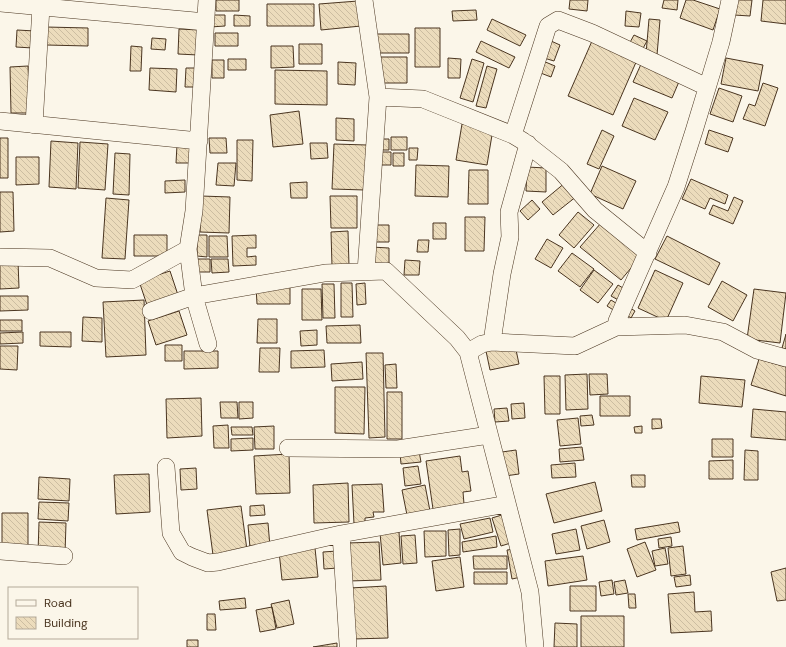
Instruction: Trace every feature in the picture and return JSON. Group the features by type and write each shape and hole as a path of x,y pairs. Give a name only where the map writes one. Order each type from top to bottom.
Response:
{"street":[{"path":"207,0 194,211 188,249 194,296 208,344"},
{"path":"364,0 378,97 366,272"},
{"path":"616,327 617,321 676,187 721,42 730,0"},
{"path":"0,3 206,22"},
{"path":"34,125 41,7"},
{"path":"513,135 548,26 558,20 592,33 707,87"},
{"path":"378,97 423,99 513,135 528,144 561,171 595,210 648,253"},
{"path":"0,121 199,141"},
{"path":"492,342 502,274 510,237 508,212 528,144"},
{"path":"0,258 50,258 96,278 132,280 188,249"},
{"path":"151,311 194,296 325,273 386,271 457,338 468,352 530,592 535,647"},
{"path":"468,352 482,344 492,342 575,346 616,327 685,325 723,332 757,350 786,358"},
{"path":"288,448 398,449 489,435"},
{"path":"166,467 171,534 182,552 208,563 340,534 507,504"},
{"path":"340,534 348,644"},
{"path":"0,551 64,556"}],"building":[{"path":"216,0 239,0 239,11 216,11"},
{"path":"570,0 588,0 587,11 569,9"},
{"path":"664,0 678,0 677,10 662,8"},
{"path":"686,0 693,0 720,9 713,30 680,18"},
{"path":"735,0 752,0 750,16 734,15"},
{"path":"763,0 786,0 786,24 761,21"},
{"path":"358,1 361,26 321,30 319,4"},
{"path":"267,4 314,4 314,26 267,26"},
{"path":"476,10 477,20 453,21 452,11"},
{"path":"626,11 641,13 639,27 625,26"},
{"path":"210,15 225,15 225,26 210,27"},
{"path":"234,15 250,16 250,26 234,26"},
{"path":"492,19 526,35 520,46 487,30"},
{"path":"649,19 660,20 657,55 646,54"},
{"path":"46,27 88,28 88,46 46,45"},
{"path":"415,28 440,28 440,67 415,67"},
{"path":"179,29 199,30 198,55 178,54"},
{"path":"17,30 35,31 33,48 16,47"},
{"path":"215,33 238,33 238,46 215,46"},
{"path":"377,34 409,34 409,53 377,53"},
{"path":"634,35 647,41 641,52 628,46"},
{"path":"152,38 166,39 165,50 151,49"},
{"path":"481,41 515,57 509,68 476,52"},
{"path":"551,41 560,45 554,61 544,58"},
{"path":"592,41 637,60 613,115 568,96"},
{"path":"299,44 322,44 322,64 299,64"},
{"path":"131,46 142,47 141,71 130,71"},
{"path":"271,46 293,46 294,67 271,68"},
{"path":"379,57 407,57 407,83 378,83"},
{"path":"448,58 461,59 460,78 448,78"},
{"path":"726,58 763,65 758,91 721,84"},
{"path":"228,59 246,59 246,70 228,70"},
{"path":"472,59 484,63 473,102 460,98"},
{"path":"212,60 224,60 224,78 212,78"},
{"path":"543,61 555,66 551,77 538,72"},
{"path":"338,62 356,63 355,85 338,84"},
{"path":"642,62 681,77 672,98 633,82"},
{"path":"28,66 30,113 11,113 10,67"},
{"path":"487,66 497,69 486,108 476,106"},
{"path":"150,68 177,69 176,92 149,90"},
{"path":"186,68 198,68 197,87 185,87"},
{"path":"275,70 327,71 327,105 275,104"},
{"path":"763,83 778,88 765,126 743,119 749,104 755,106"},
{"path":"719,88 742,96 733,122 710,114"},
{"path":"634,98 668,112 655,140 622,126"},
{"path":"299,111 303,144 273,147 270,115"},
{"path":"336,118 354,119 354,141 336,140"},
{"path":"462,124 493,129 487,165 456,160"},
{"path":"602,130 614,136 599,169 587,164"},
{"path":"709,130 733,138 728,152 705,144"},
{"path":"391,137 407,137 407,150 391,150"},
{"path":"0,138 8,138 8,178 0,178"},
{"path":"209,138 226,138 227,153 210,153"},
{"path":"380,139 389,139 389,150 380,150"},
{"path":"237,140 253,140 252,181 237,180"},
{"path":"51,141 78,143 76,189 49,187"},
{"path":"80,142 108,144 105,190 78,188"},
{"path":"310,143 327,143 328,158 311,159"},
{"path":"334,144 367,145 365,190 332,189"},
{"path":"177,145 191,145 190,163 176,163"},
{"path":"409,148 418,148 417,160 409,160"},
{"path":"381,152 391,152 391,165 381,165"},
{"path":"115,153 130,154 129,195 113,194"},
{"path":"393,153 404,153 404,166 393,166"},
{"path":"16,157 39,157 39,184 16,185"},
{"path":"218,163 236,163 234,186 216,185"},
{"path":"416,165 449,166 448,197 415,196"},
{"path":"602,166 636,181 623,209 590,194"},
{"path":"527,167 546,168 546,192 526,191"},
{"path":"469,170 488,170 488,204 468,204"},
{"path":"691,179 728,195 725,204 710,198 705,209 682,199"},
{"path":"185,180 185,192 165,193 165,181"},
{"path":"307,182 307,198 291,198 290,183"},
{"path":"566,182 577,196 553,215 542,202"},
{"path":"0,192 13,192 14,231 0,232"},
{"path":"201,196 230,197 229,233 200,232"},
{"path":"330,196 357,196 357,228 331,228"},
{"path":"734,197 743,201 733,224 709,214 713,205 728,211"},
{"path":"106,198 129,200 125,259 102,258"},
{"path":"532,200 540,209 528,220 520,211"},
{"path":"578,212 594,225 574,248 559,235"},
{"path":"465,217 485,217 484,251 465,251"},
{"path":"433,223 446,223 446,239 433,239"},
{"path":"601,223 641,256 621,280 580,247"},
{"path":"374,225 389,225 389,242 374,242"},
{"path":"348,231 349,266 332,266 331,232"},
{"path":"134,235 167,235 167,256 134,256"},
{"path":"197,235 207,235 207,257 197,256"},
{"path":"256,235 256,248 247,248 247,257 256,256 256,265 233,266 232,236"},
{"path":"209,236 227,236 228,257 209,257"},
{"path":"667,236 720,263 709,285 655,259"},
{"path":"547,239 563,248 551,268 535,259"},
{"path":"418,240 429,240 428,252 417,252"},
{"path":"371,247 389,248 389,266 371,265"},
{"path":"572,253 594,269 580,287 558,271"},
{"path":"196,259 210,259 210,272 196,272"},
{"path":"211,259 228,259 229,272 212,273"},
{"path":"405,260 420,261 419,275 404,275"},
{"path":"18,261 19,288 0,289 0,262"},
{"path":"594,270 613,284 598,303 580,290"},
{"path":"655,270 683,283 666,321 638,308"},
{"path":"170,271 178,295 147,305 139,281"},
{"path":"722,281 747,295 733,321 708,307"},
{"path":"341,283 352,283 353,317 341,317"},
{"path":"365,283 366,304 357,305 356,284"},
{"path":"322,284 334,284 335,318 323,318"},
{"path":"618,285 628,291 622,302 611,296"},
{"path":"290,286 290,304 257,304 256,287"},
{"path":"302,289 321,289 322,320 302,320"},
{"path":"754,289 786,293 780,343 747,339"},
{"path":"0,296 28,296 28,310 0,311"},
{"path":"144,300 146,355 106,357 103,302"},
{"path":"611,300 619,305 615,311 607,306"},
{"path":"627,306 635,311 631,318 623,312"},
{"path":"179,311 187,335 156,345 148,321"},
{"path":"83,317 102,318 102,342 82,341"},
{"path":"258,319 277,319 277,343 257,343"},
{"path":"0,320 22,320 22,331 0,331"},
{"path":"360,325 361,343 327,343 326,326"},
{"path":"317,330 317,345 301,346 300,331"},
{"path":"23,332 23,343 0,344 0,333"},
{"path":"40,332 71,332 71,347 40,346"},
{"path":"786,334 786,349 782,348"},
{"path":"165,345 182,345 182,361 165,361"},
{"path":"515,345 519,364 490,370 486,351"},
{"path":"0,346 18,346 17,370 0,369"},
{"path":"260,348 280,348 279,372 259,372"},
{"path":"324,350 325,367 291,368 291,351"},
{"path":"184,351 218,351 218,368 184,369"},
{"path":"366,353 383,353 385,437 369,438"},
{"path":"759,359 786,367 786,396 751,385"},
{"path":"362,362 363,379 332,381 331,364"},
{"path":"396,364 397,388 386,388 385,365"},
{"path":"587,374 588,409 566,410 565,375"},
{"path":"589,374 607,374 608,394 590,395"},
{"path":"544,376 560,376 560,414 545,414"},
{"path":"701,376 745,380 742,407 699,403"},
{"path":"335,387 365,387 364,434 335,433"},
{"path":"387,392 402,392 402,439 387,439"},
{"path":"600,396 630,396 630,416 600,416"},
{"path":"201,398 202,436 167,438 166,399"},
{"path":"220,402 237,402 238,418 221,418"},
{"path":"239,402 253,402 253,418 239,419"},
{"path":"524,403 525,418 512,419 511,404"},
{"path":"507,408 509,421 495,422 494,409"},
{"path":"753,409 786,412 786,440 751,437"},
{"path":"592,415 594,425 581,426 580,416"},
{"path":"578,418 581,444 560,446 557,420"},
{"path":"652,419 661,419 662,428 652,429"},
{"path":"228,425 229,448 214,448 213,426"},
{"path":"274,426 274,449 255,449 254,427"},
{"path":"642,426 642,433 635,433 634,427"},
{"path":"231,427 252,427 253,435 232,435"},
{"path":"253,438 253,450 231,451 231,439"},
{"path":"712,439 733,439 733,457 712,457"},
{"path":"582,447 584,460 560,462 559,449"},
{"path":"516,450 519,474 505,476 502,452"},
{"path":"745,450 758,451 758,480 744,480"},
{"path":"419,451 421,462 401,464 400,453"},
{"path":"289,454 290,493 256,494 254,456"},
{"path":"460,456 462,472 468,471 471,491 463,492 464,504 433,509 426,461"},
{"path":"733,460 733,479 709,479 709,461"},
{"path":"575,463 576,477 552,478 551,465"},
{"path":"418,466 421,484 405,486 403,468"},
{"path":"196,468 197,489 181,490 180,469"},
{"path":"149,474 150,512 116,514 114,475"},
{"path":"631,475 645,475 645,487 632,487"},
{"path":"39,477 70,479 69,501 38,499"},
{"path":"595,482 602,511 554,523 546,494"},
{"path":"348,483 349,522 314,523 313,485"},
{"path":"382,484 384,512 373,512 374,517 365,518 365,523 354,524 352,485"},
{"path":"425,485 430,511 407,515 402,490"},
{"path":"39,502 69,503 68,521 38,519"},
{"path":"264,505 265,515 250,516 250,506"},
{"path":"241,506 247,550 213,555 207,510"},
{"path":"2,513 28,513 28,547 2,547"},
{"path":"505,514 514,542 501,546 492,518"},
{"path":"490,518 493,532 464,539 460,524"},
{"path":"604,520 610,542 587,549 581,526"},
{"path":"39,522 66,523 65,554 38,553"},
{"path":"678,522 680,532 637,540 635,529"},
{"path":"268,523 270,547 250,548 248,525"},
{"path":"460,529 460,555 449,556 448,530"},
{"path":"576,529 580,550 556,554 552,534"},
{"path":"424,531 446,531 446,556 425,557"},
{"path":"399,532 401,563 383,565 380,533"},
{"path":"415,535 417,563 403,564 401,536"},
{"path":"496,536 497,547 463,552 462,542"},
{"path":"671,537 672,546 659,548 658,539"},
{"path":"379,542 381,580 349,581 347,543"},
{"path":"645,542 656,570 637,577 627,549"},
{"path":"683,546 686,574 671,576 668,548"},
{"path":"315,548 318,577 282,580 279,551"},
{"path":"665,548 668,564 655,566 652,551"},
{"path":"516,549 521,577 512,579 507,550"},
{"path":"337,551 338,568 324,569 323,552"},
{"path":"473,556 507,556 507,569 474,569"},
{"path":"583,556 587,580 548,586 545,561"},
{"path":"460,557 464,587 436,591 432,561"},
{"path":"786,568 786,600 777,601 771,572"},
{"path":"474,572 507,572 507,584 474,584"},
{"path":"690,575 691,585 676,587 674,577"},
{"path":"612,580 614,594 601,596 599,582"},
{"path":"625,580 628,593 616,595 614,582"},
{"path":"386,586 388,638 353,639 350,588"},
{"path":"570,586 596,586 596,611 570,611"},
{"path":"694,592 695,612 711,611 712,631 671,633 668,594"},
{"path":"628,594 635,594 636,608 629,608"},
{"path":"245,598 246,608 220,610 219,601"},
{"path":"289,600 294,624 277,628 271,604"},
{"path":"272,607 276,629 260,632 256,610"},
{"path":"207,614 215,614 216,630 207,630"},
{"path":"581,616 624,616 624,647 581,647"},
{"path":"555,623 577,624 577,647 554,647"},
{"path":"187,640 198,640 198,647 187,647"},
{"path":"337,643 337,647 313,647"}]}
